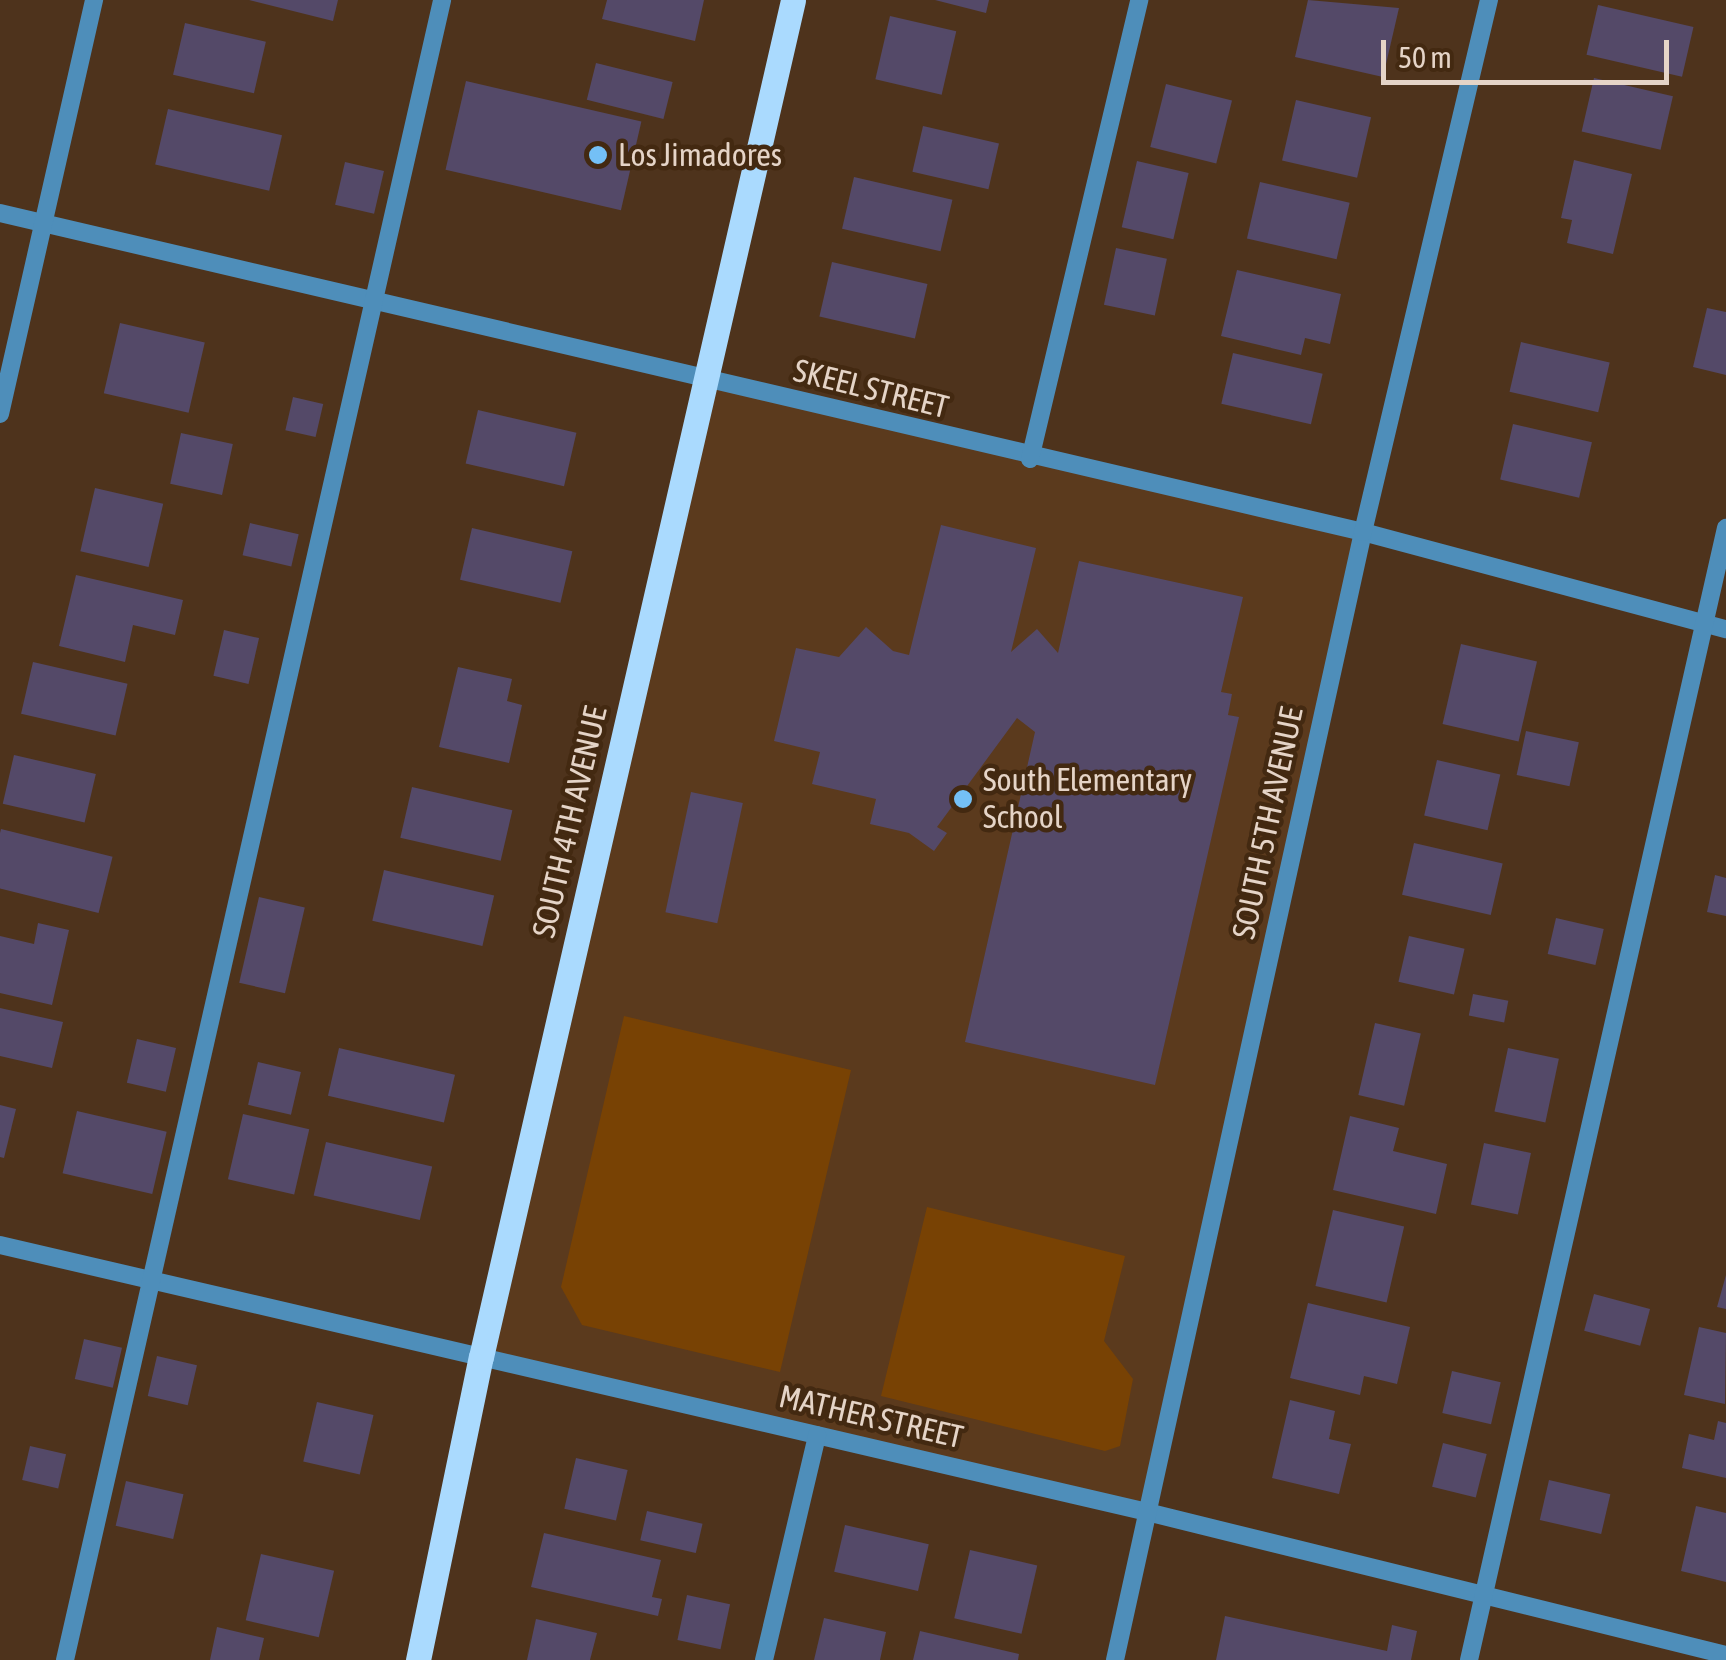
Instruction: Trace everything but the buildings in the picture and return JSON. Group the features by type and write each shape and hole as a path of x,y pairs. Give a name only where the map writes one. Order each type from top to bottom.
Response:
{"main road":[{"name":"SOUTH 4TH AVENUE","path":"418,1660 481,1357 793,0"}],"street":[{"path":"0,414 94,0"},
{"path":"65,1660 442,0"},
{"path":"1030,459 1140,0"},
{"name":"SOUTH 5TH AVENUE","path":"1115,1660 1363,532 1489,0"},
{"name":"SKEEL STREET","path":"0,213 1030,459 1363,532 1726,629"},
{"path":"1469,1660 1726,528"},
{"name":"MATHER STREET","path":"0,1245 1147,1512 1726,1655"},
{"path":"764,1660 817,1435"}],"shaded area":[{"name":"South Elementary School","path":"710,381 1371,534 1145,1511 484,1358"},
{"path":"624,1016 851,1070 780,1372 582,1325 561,1287"},
{"path":"927,1207 1125,1256 1104,1341 1133,1379 1120,1446 1105,1451 881,1396"}],"place":[{"name":"Los Jimadores","path":"598,155"},
{"name":"South Elementary School","path":"963,799"}]}
